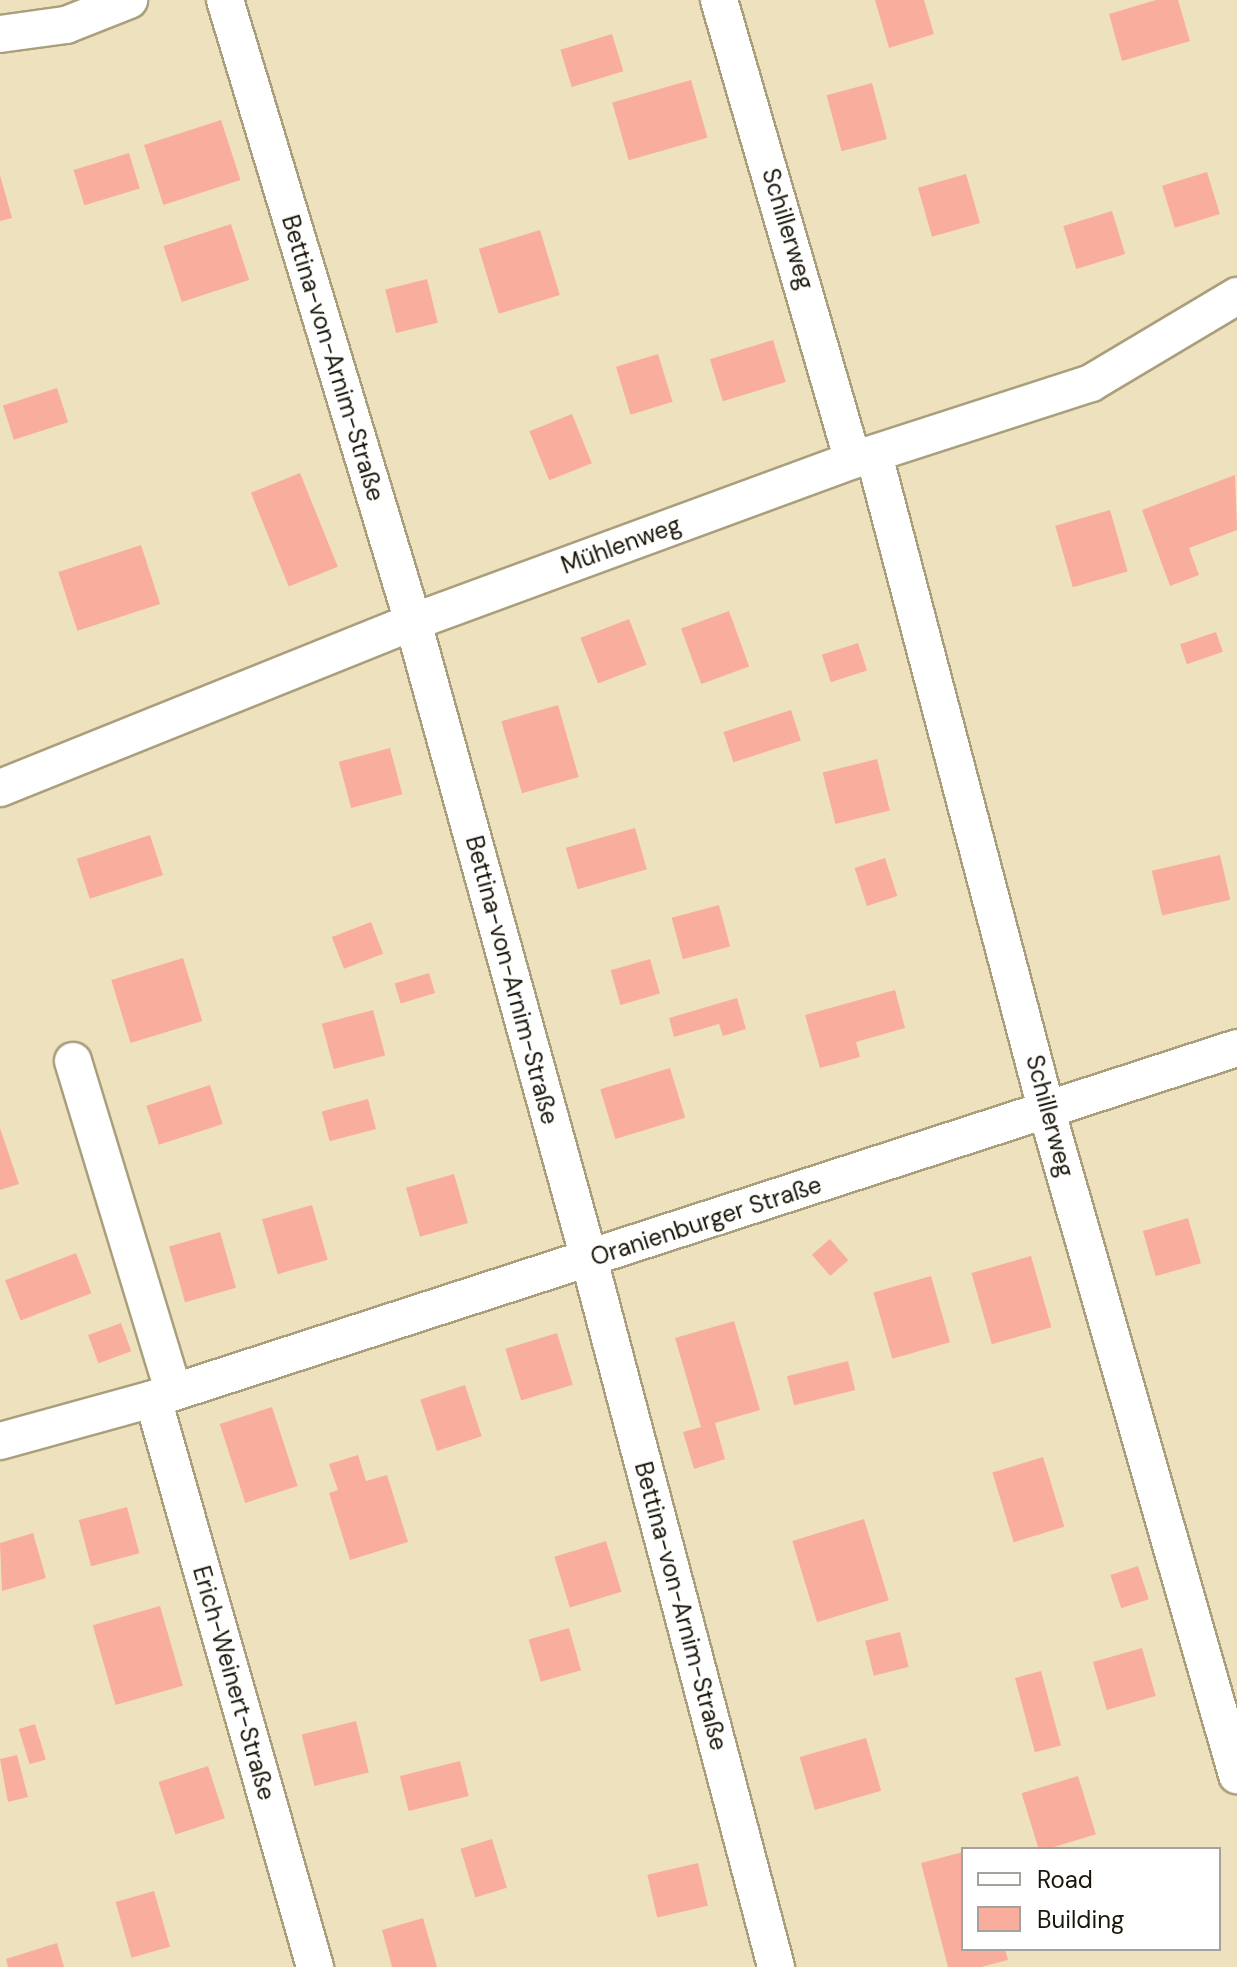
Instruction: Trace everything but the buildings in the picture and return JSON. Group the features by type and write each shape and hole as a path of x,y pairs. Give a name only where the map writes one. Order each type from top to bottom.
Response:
{"street":[{"path":"0,34 66,25 129,0"},
{"name":"Bettina-von-Arnim-Straße","path":"225,0 413,622 589,1259 776,1967"},
{"name":"Schillerweg","path":"719,0 864,457 1237,1775"},
{"name":"Mühlenweg","path":"0,788 413,622 864,457 1091,383 1237,296"},
{"name":"Oranienburger Straße","path":"0,1441 163,1395 1047,1112 1237,1048"},
{"path":"73,1061 163,1395"},
{"name":"Erich-Weinert-Straße","path":"163,1395 315,1967"}]}
